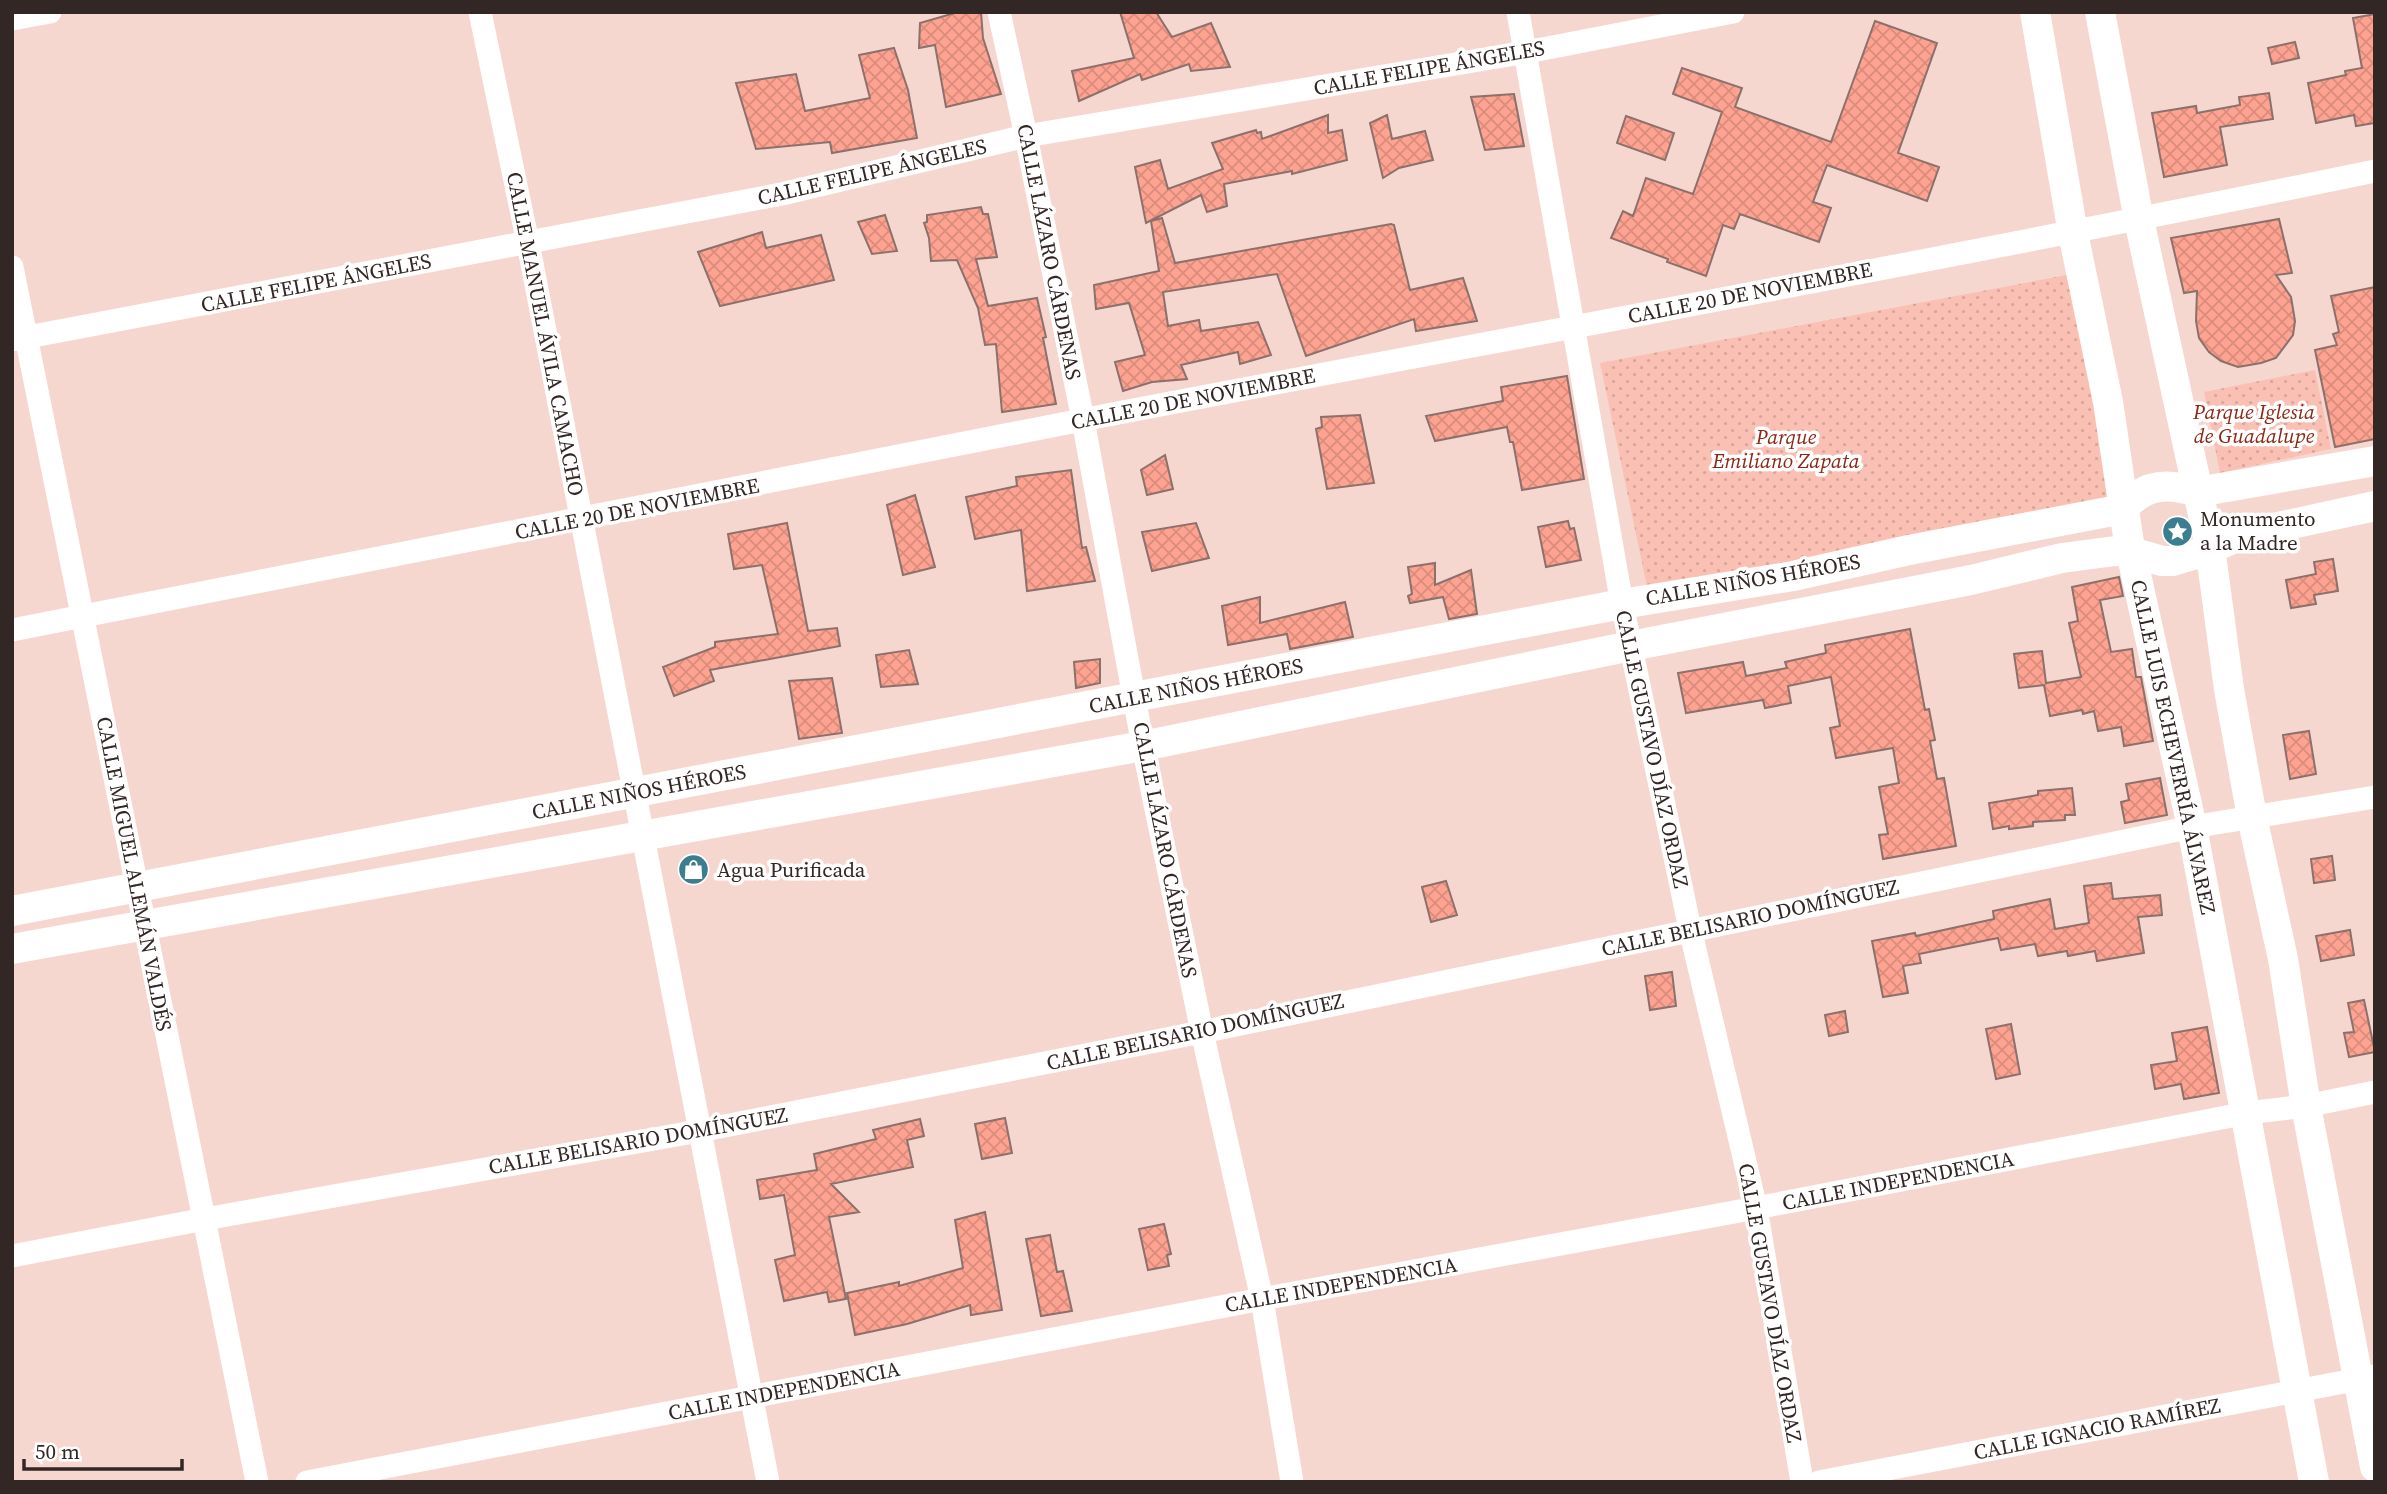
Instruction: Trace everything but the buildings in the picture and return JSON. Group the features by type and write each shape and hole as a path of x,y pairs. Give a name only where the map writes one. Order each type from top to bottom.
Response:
{"street":[{"path":"12,19 50,12"},
{"name":"CALLE MANUEL ÁVILA CAMACHO","path":"480,12 528,243 768,1482"},
{"name":"CALLE LÁZARO CÁRDENAS","path":"999,12 1027,136 1083,420 1143,746 1202,1032 1262,1299 1292,1482"},
{"name":"CALLE GUSTAVO DÍAZ ORDAZ","path":"1518,12 1622,604 1690,929 1756,1208 1802,1482"},
{"name":"CALLE FELIPE ÁNGELES","path":"19,339 782,194 1027,136 1527,52 1733,12"},
{"name":"CALLE LUIS ECHEVERRÍA ÁLVAREZ","path":"2035,12 2073,233 2108,402 2131,552 2192,827 2314,1482"},
{"path":"2100,12 2139,220 2210,547 2229,689 2252,817 2283,959 2306,1106 2366,1378 2375,1467"},
{"name":"CALLE 20 DE NOVIEMBRE","path":"12,629 582,520 1083,420 2073,233 2375,171"},
{"name":"CALLE MIGUEL ALEMÁN VALDÉS","path":"12,267 19,339 82,616 257,1482"},
{"name":"CALLE NIÑOS HÉROES","path":"12,911 1622,604 1793,576 2124,508 2139,495 2162,486 2198,492 2375,461"},
{"name":"CALLE NIÑOS HÉROES","path":"12,948 1143,746 1631,646 1971,580 2062,558 2115,551 2172,561 2203,552 2241,535 2375,506"},
{"name":"CALLE BELISARIO DOMÍNGUEZ","path":"12,1256 699,1131 1202,1032 2192,827 2375,797"},
{"name":"CALLE INDEPENDENCIA","path":"307,1482 2247,1113 2306,1106 2375,1092"},
{"name":"CALLE IGNACIO RAMÍREZ","path":"1819,1482 2366,1378"}],"green space":[{"name":"Parque Emiliano Zapata","path":"2072,274 2112,508 1649,596 1600,363"},
{"name":"Parque Iglesia de Guadalupe","path":"2315,370 2331,449 2220,473 2204,392"}],"place":[{"name":"Monumento a la Madre","path":"2177,531"},
{"name":"Agua Purificada","path":"694,870"}]}
